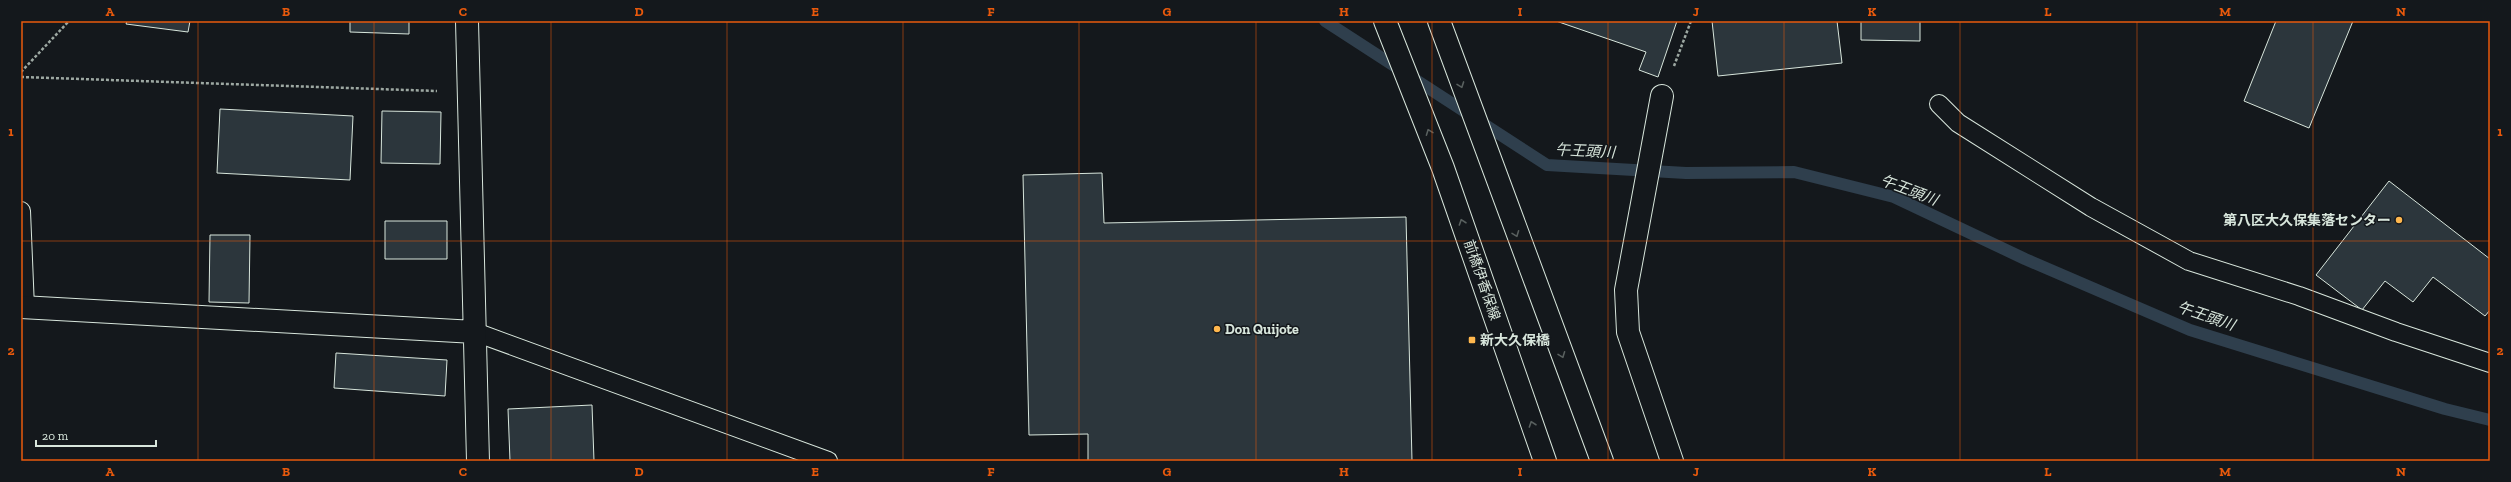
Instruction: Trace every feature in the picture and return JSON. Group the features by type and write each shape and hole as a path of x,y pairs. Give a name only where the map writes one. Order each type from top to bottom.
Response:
{"street":[{"path":"467,21 478,461"},
{"name":"前橋伊香保線","path":"1385,21 1443,168 1545,461"},
{"path":"1438,21 1602,461"},
{"path":"1662,96 1650,153 1639,227 1626,290 1628,332 1672,461"},
{"path":"23,308 475,332"}],"lane":[{"path":"1939,104 1958,123 2084,203 2189,261 2299,296 2404,335 2490,363"},
{"path":"21,211 23,308"},
{"path":"475,332 828,461"}],"path":[{"path":"21,72 69,21"},
{"path":"1662,96 1691,21"},
{"path":"21,77 469,92"}],"building":[{"path":"127,21 190,21 188,32 126,24"},
{"path":"350,21 409,21 409,34 350,32"},
{"path":"1556,21 1677,21 1658,77 1639,70 1646,52"},
{"path":"1712,21 1837,21 1842,63 1718,76"},
{"path":"1861,21 1920,21 1920,41 1861,40"},
{"path":"2276,21 2353,21 2309,128 2244,101"},
{"path":"220,109 353,116 350,180 217,173"},
{"path":"382,111 441,112 440,164 381,163"},
{"name":"Don Quijote","path":"1102,173 1104,223 1406,217 1412,461 1088,461 1088,434 1029,435 1023,175"},
{"name":"第八区大久保集落センター","path":"2389,181 2490,259 2490,310 2485,316 2433,277 2413,302 2385,281 2362,310 2316,275"},
{"path":"385,221 447,221 447,259 385,259"},
{"path":"210,235 250,235 249,303 209,302"},
{"path":"336,353 447,360 445,396 334,388"},
{"path":"592,405 594,461 510,461 508,409"}],"waterway":[{"name":"午王頭川","path":"1325,21 1547,165 1686,173 1794,172 1894,197 2025,259 2190,330 2445,409 2490,420"}],"place":[{"name":"第八区大久保集落センター","path":"2399,220"},
{"name":"Don Quijote","path":"1217,329"},
{"name":"新大久保橋","path":"1472,340"}]}
